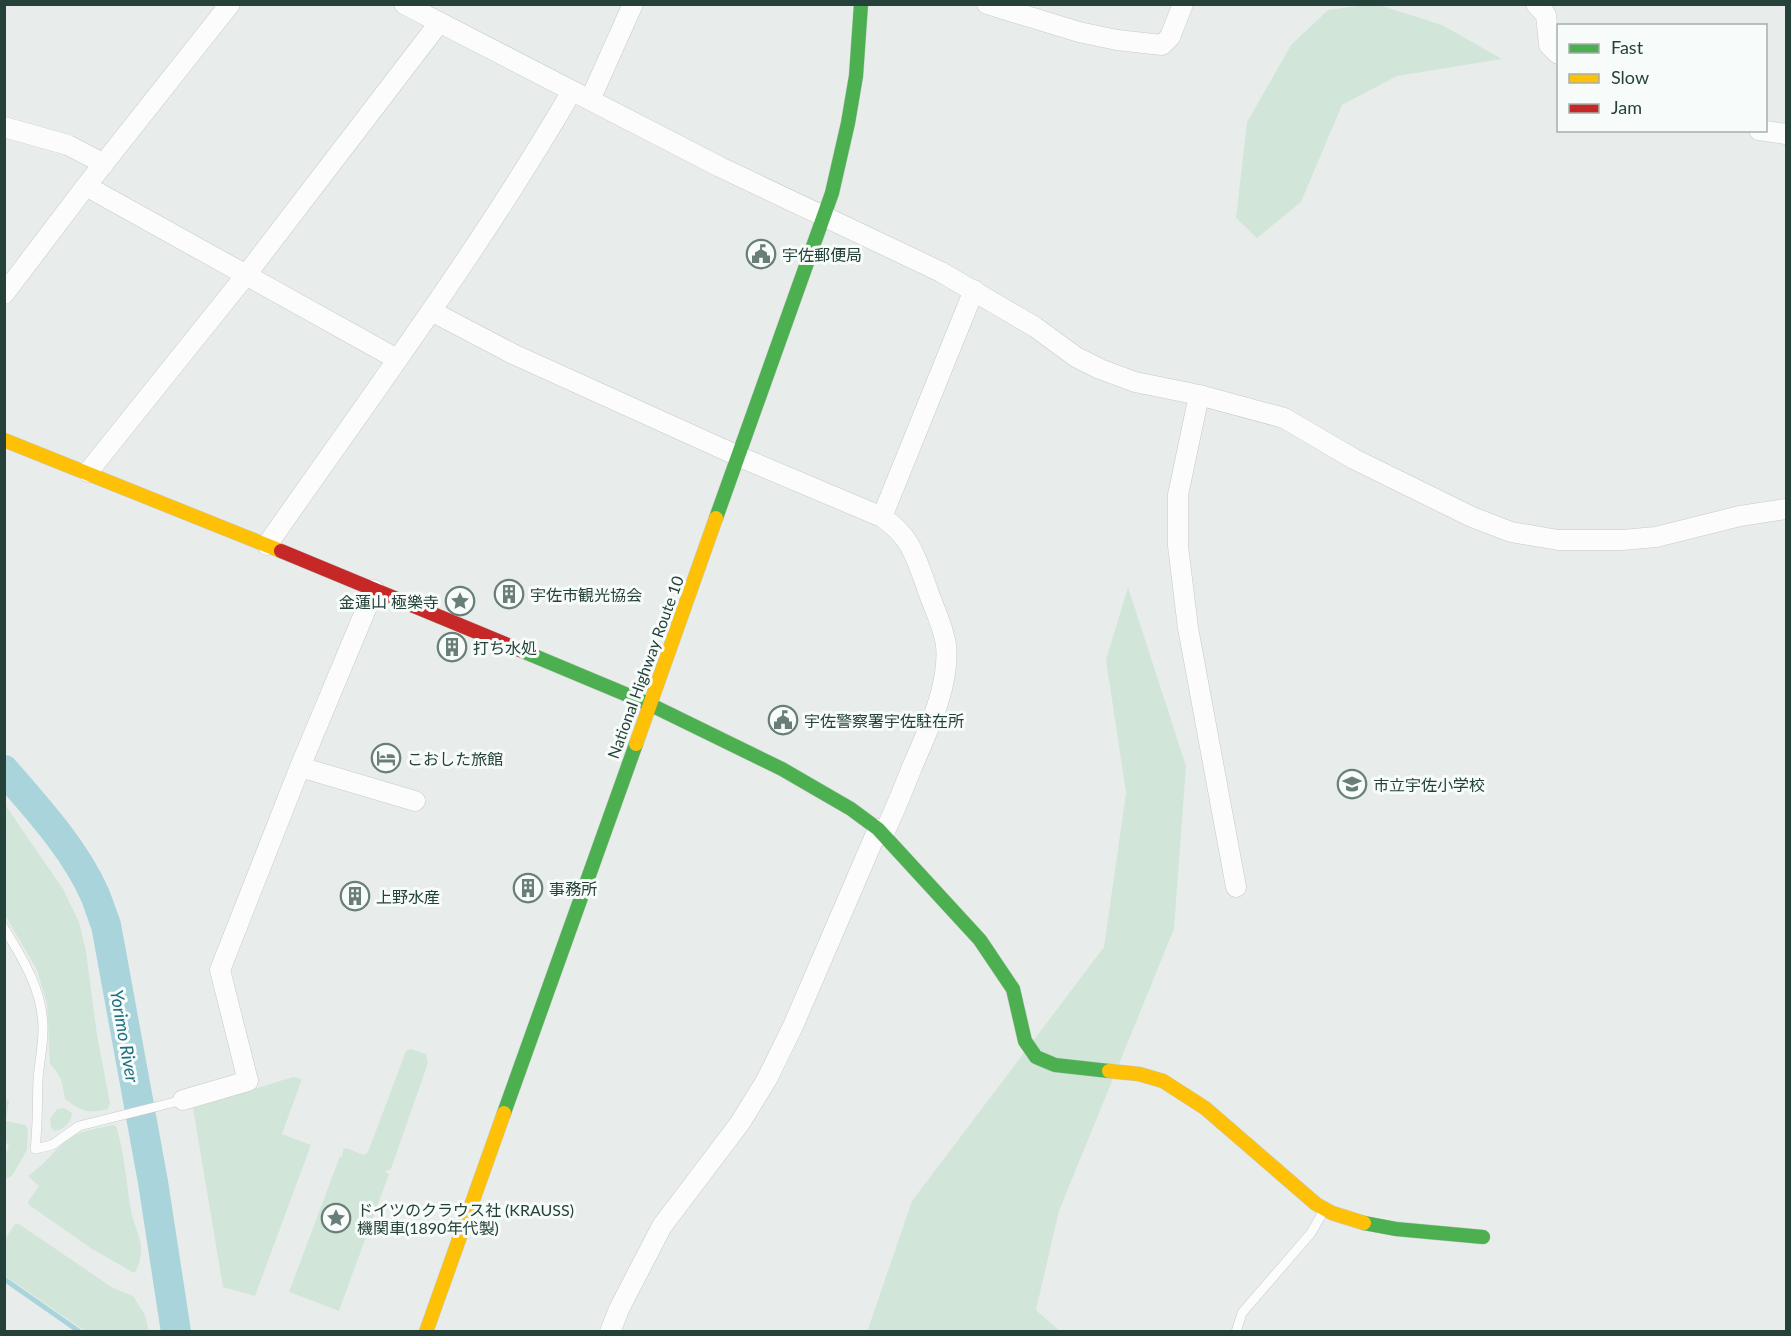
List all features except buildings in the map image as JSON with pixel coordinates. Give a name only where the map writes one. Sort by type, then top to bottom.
[{"type":"main road","name":"National Highway Route 10","points":[[426,1332],[832,193],[852,101],[859,51],[861,4]]},
{"type":"main road","points":[[4,440],[267,545],[649,704],[782,769],[851,809],[880,832],[980,940],[1010,982],[1017,999],[1025,1041],[1036,1057],[1055,1065],[1139,1074],[1170,1085],[1205,1108],[1324,1210],[1336,1216],[1369,1224],[1483,1237]]},
{"type":"street","points":[[4,294],[230,4]]},
{"type":"street","points":[[404,4],[720,167],[890,246],[974,290],[1035,327],[1076,357],[1100,369],[1135,382],[1198,394],[1284,418],[1354,459],[1472,517],[1511,532],[1534,538],[1622,540],[1656,537],[1740,516],[1786,509]]},
{"type":"street","points":[[590,100],[633,4]]},
{"type":"street","points":[[987,4],[1079,32],[1117,40],[1162,45],[1170,37],[1183,4]]},
{"type":"street","points":[[1536,4],[1546,15],[1549,45],[1557,53]]},
{"type":"street","points":[[88,472],[246,275],[439,23]]},
{"type":"street","points":[[267,545],[514,188],[572,91]]},
{"type":"street","points":[[4,127],[68,145],[104,164]]},
{"type":"street","points":[[1767,131],[1786,134]]},
{"type":"street","points":[[86,186],[397,359]]},
{"type":"street","points":[[882,517],[974,290]]},
{"type":"street","points":[[431,311],[513,354],[738,456],[882,517],[902,533],[915,554],[942,626],[946,646],[945,670],[934,714],[793,1026],[767,1079],[740,1123],[662,1226],[619,1309],[610,1332]]},
{"type":"street","points":[[1198,394],[1178,495],[1178,546],[1188,628],[1236,888]]},
{"type":"street","points":[[180,1101],[248,1081],[220,970],[300,766],[374,590]]},
{"type":"street","points":[[300,766],[416,801]]},
{"type":"lane","points":[[4,928],[29,969],[38,997],[43,1027],[35,1149],[52,1145],[79,1126],[180,1101]]},
{"type":"lane","points":[[1236,1332],[1242,1313],[1311,1233],[1324,1210]]},
{"type":"green space","points":[[1372,4],[1442,25],[1502,59],[1397,76],[1342,105],[1301,202],[1257,238],[1236,218],[1247,122],[1291,45],[1328,10]]},
{"type":"green space","points":[[1128,587],[1186,766],[1174,929],[1059,1211],[1036,1310],[1060,1331],[867,1332],[912,1201],[1104,947],[1126,793],[1106,660]]},
{"type":"green space","points":[[4,803],[63,889],[79,922],[86,951],[97,1035],[110,1103],[108,1109],[85,1111],[65,1099],[59,1076],[50,1064],[47,1003],[37,970],[5,915]]},
{"type":"green space","points":[[411,1049],[426,1054],[428,1063],[391,1169],[385,1172],[389,1174],[339,1311],[289,1292],[340,1156],[342,1157],[343,1149],[364,1155],[368,1152],[406,1051]]},
{"type":"green space","points":[[293,1077],[302,1079],[282,1134],[311,1145],[255,1296],[223,1287],[193,1108]]},
{"type":"green space","points":[[5,1098],[9,1101],[6,1121],[25,1125],[28,1129],[27,1150],[12,1176],[7,1178],[5,1177],[5,1156],[9,1146],[5,1141]]},
{"type":"green space","points":[[64,1108],[72,1113],[69,1123],[55,1131],[51,1128],[50,1119],[57,1109]]},
{"type":"green space","points":[[116,1126],[119,1136],[132,1215],[140,1242],[140,1261],[134,1273],[92,1249],[29,1205],[28,1202],[39,1186],[28,1176],[60,1146],[76,1135]]},
{"type":"green space","points":[[15,1224],[19,1224],[113,1288],[133,1296],[145,1315],[149,1331],[85,1331],[5,1276],[5,1239]]},
{"type":"waterway","name":"Yorimo River","points":[[4,770],[54,829],[77,861],[95,895],[106,925],[153,1182],[176,1332]]},
{"type":"waterway","points":[[4,1279],[80,1332]]},
{"type":"traffic: fast","points":[[716,518],[832,193],[856,76],[861,4]]},
{"type":"traffic: fast","points":[[520,650],[649,704],[782,769],[851,809],[878,829],[980,940],[1013,989],[1025,1041],[1036,1057],[1055,1065],[1109,1071]]},
{"type":"traffic: fast","points":[[504,1113],[636,744]]},
{"type":"traffic: fast","points":[[1364,1223],[1396,1229],[1483,1237]]},
{"type":"traffic: slow","points":[[4,440],[281,551]]},
{"type":"traffic: slow","points":[[636,744],[716,518]]},
{"type":"traffic: slow","points":[[1109,1071],[1139,1074],[1163,1081],[1205,1108],[1316,1204],[1332,1213],[1364,1223]]},
{"type":"traffic: slow","points":[[426,1332],[504,1113]]},
{"type":"traffic: jam","points":[[281,551],[520,650]]},
{"type":"place","name":"宇佐郵便局","points":[[761,254]]},
{"type":"place","name":"宇佐市観光協会","points":[[509,594]]},
{"type":"place","name":"金蓮山 極樂寺","points":[[460,601]]},
{"type":"place","name":"打ち水処","points":[[452,647]]},
{"type":"place","name":"宇佐警察署宇佐駐在所","points":[[783,720]]},
{"type":"place","name":"こおした旅館","points":[[386,758]]},
{"type":"place","name":"市立宇佐小学校","points":[[1352,784]]},
{"type":"place","name":"事務所","points":[[528,888]]},
{"type":"place","name":"上野水産","points":[[355,896]]},
{"type":"place","name":"ドイツのクラウス社 (KRAUSS) 機関車(1890年代製)","points":[[336,1218]]}]
